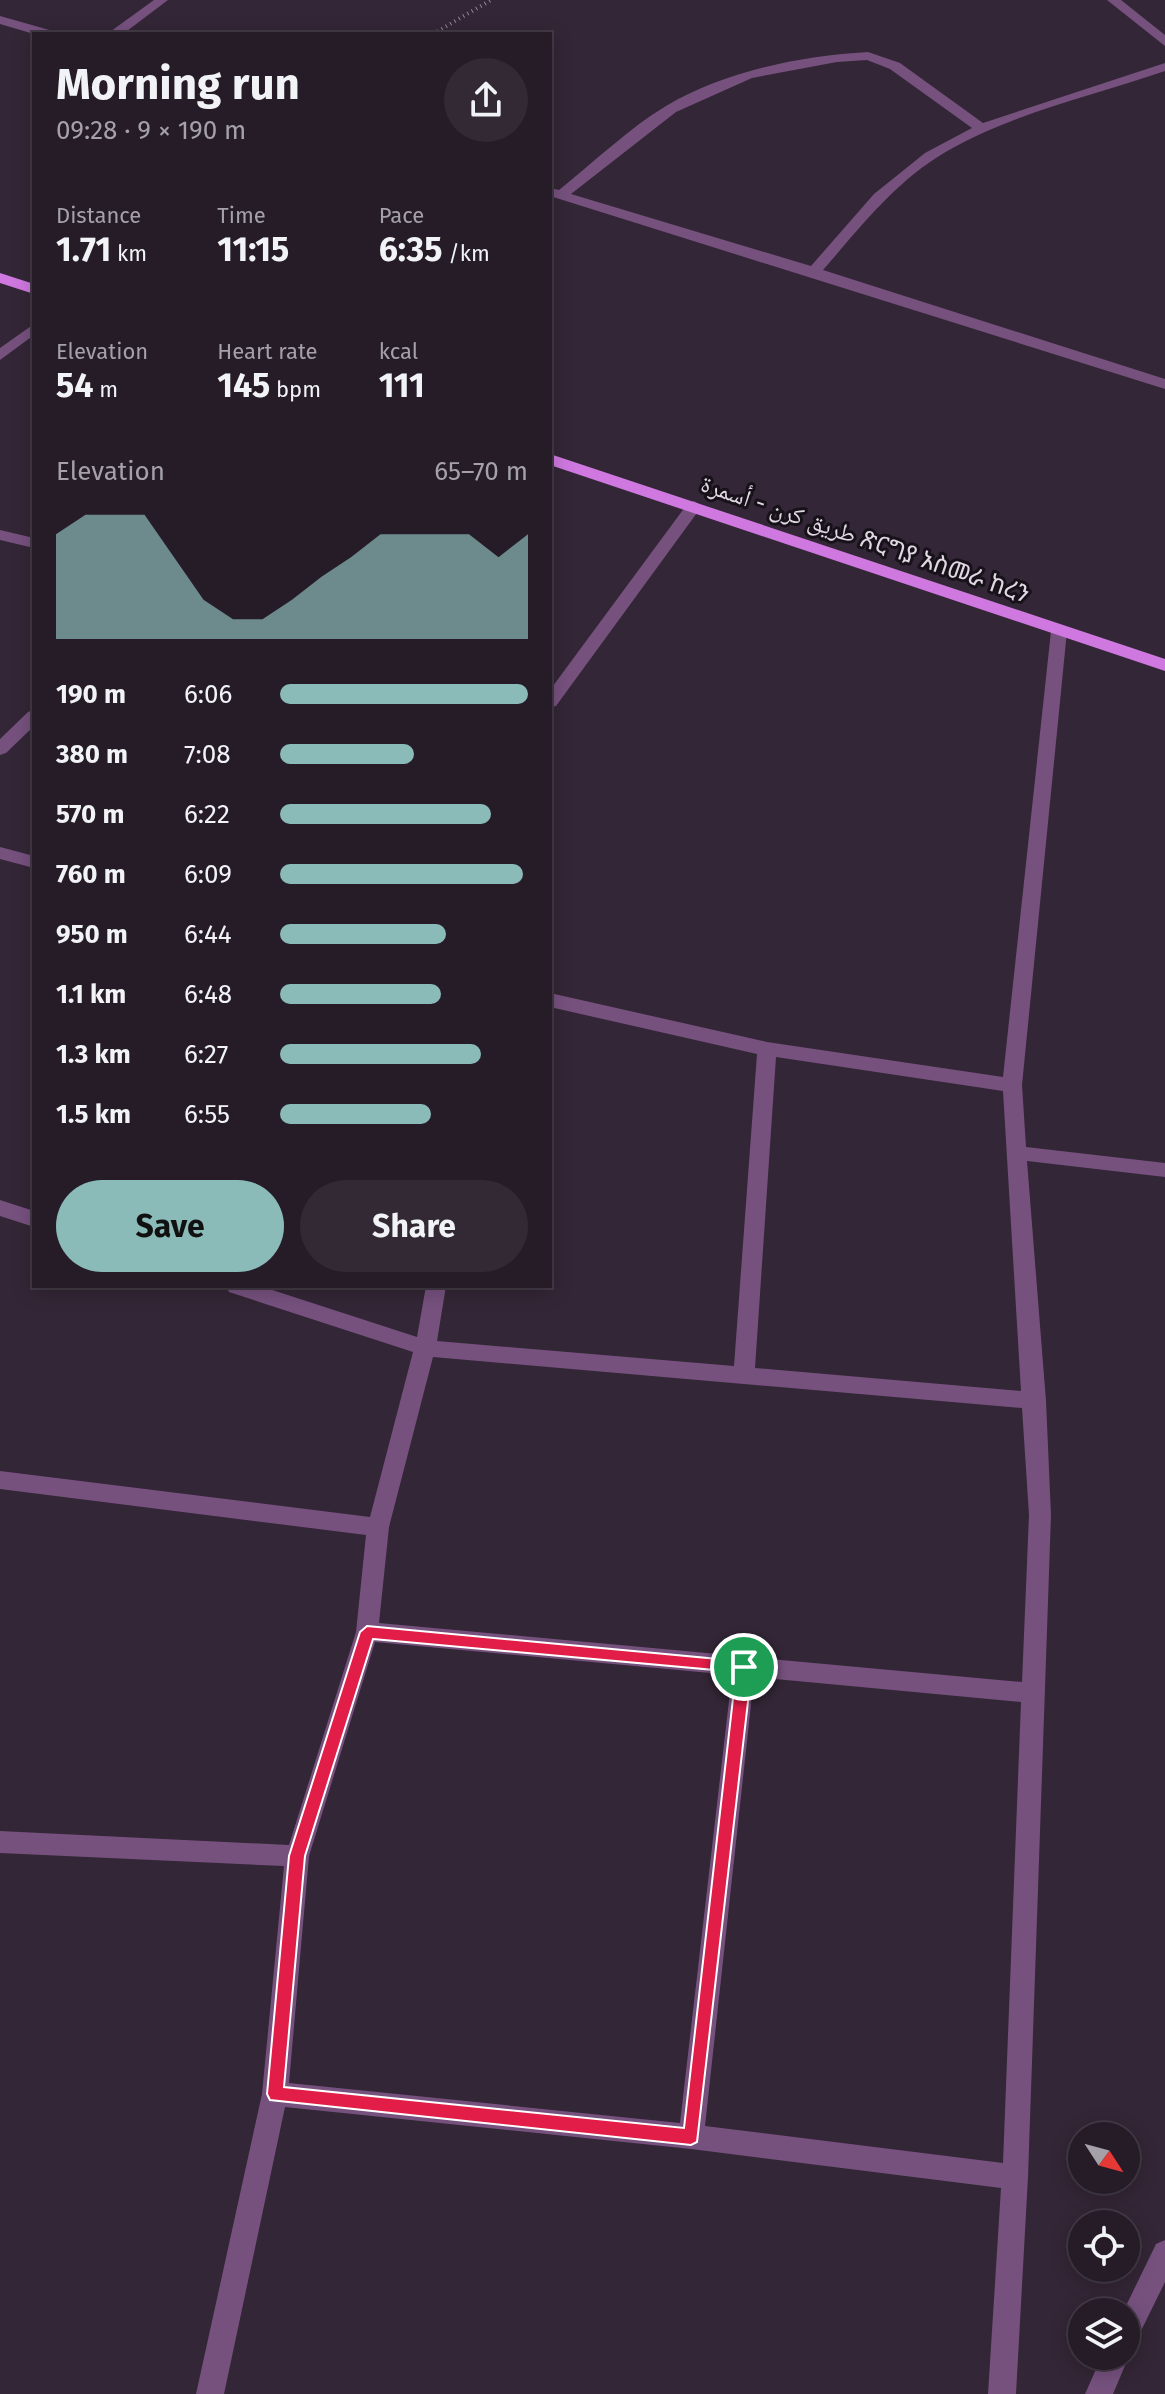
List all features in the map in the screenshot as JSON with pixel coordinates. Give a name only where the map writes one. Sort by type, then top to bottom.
[{"type":"highway","points":[[0,278],[32,288]]},
{"type":"highway","name":"طريق كرن - أسمرة ጽርግያ አስመራ ከረን","points":[[552,460],[1165,665]]},
{"type":"street","points":[[117,32],[162,0]]},
{"type":"street","points":[[1113,0],[1165,42]]},
{"type":"street","points":[[0,20],[41,32]]},
{"type":"street","points":[[555,194],[671,109],[748,75],[792,65],[868,56],[895,66],[981,128]]},
{"type":"street","points":[[814,272],[879,197],[930,156],[981,128],[1165,67]]},
{"type":"street","points":[[555,194],[814,272],[1165,384]]},
{"type":"street","points":[[0,356],[32,330]]},
{"type":"street","points":[[552,699],[694,506]]},
{"type":"street","points":[[0,535],[32,543]]},
{"type":"street","points":[[1002,2394],[1015,2177],[1040,1515],[1035,1401],[1012,1085],[1059,631]]},
{"type":"street","points":[[0,749],[32,718]]},
{"type":"street","points":[[0,853],[32,861]]},
{"type":"street","points":[[552,1000],[767,1049],[1012,1085]]},
{"type":"street","points":[[744,1376],[767,1049]]},
{"type":"street","points":[[1017,1153],[1165,1170]]},
{"type":"street","points":[[0,1208],[32,1218]]},
{"type":"street","points":[[242,1288],[425,1348],[1035,1401]]},
{"type":"street","points":[[210,2394],[275,2094],[297,1856],[367,1632],[378,1527],[425,1348],[436,1288]]},
{"type":"street","points":[[0,1480],[378,1527]]},
{"type":"street","points":[[367,1632],[1034,1693]]},
{"type":"street","points":[[691,2137],[744,1667]]},
{"type":"street","points":[[0,1842],[297,1856]]},
{"type":"street","points":[[275,2094],[691,2137],[1015,2177]]},
{"type":"street","points":[[1140,2305],[1165,2253]]},
{"type":"street","points":[[1099,2394],[1110,2370]]},
{"type":"path","points":[[436,32],[491,0]]},
{"type":"route","points":[[367,1632],[744,1667],[691,2137],[275,2094],[297,1856],[367,1632]]}]
